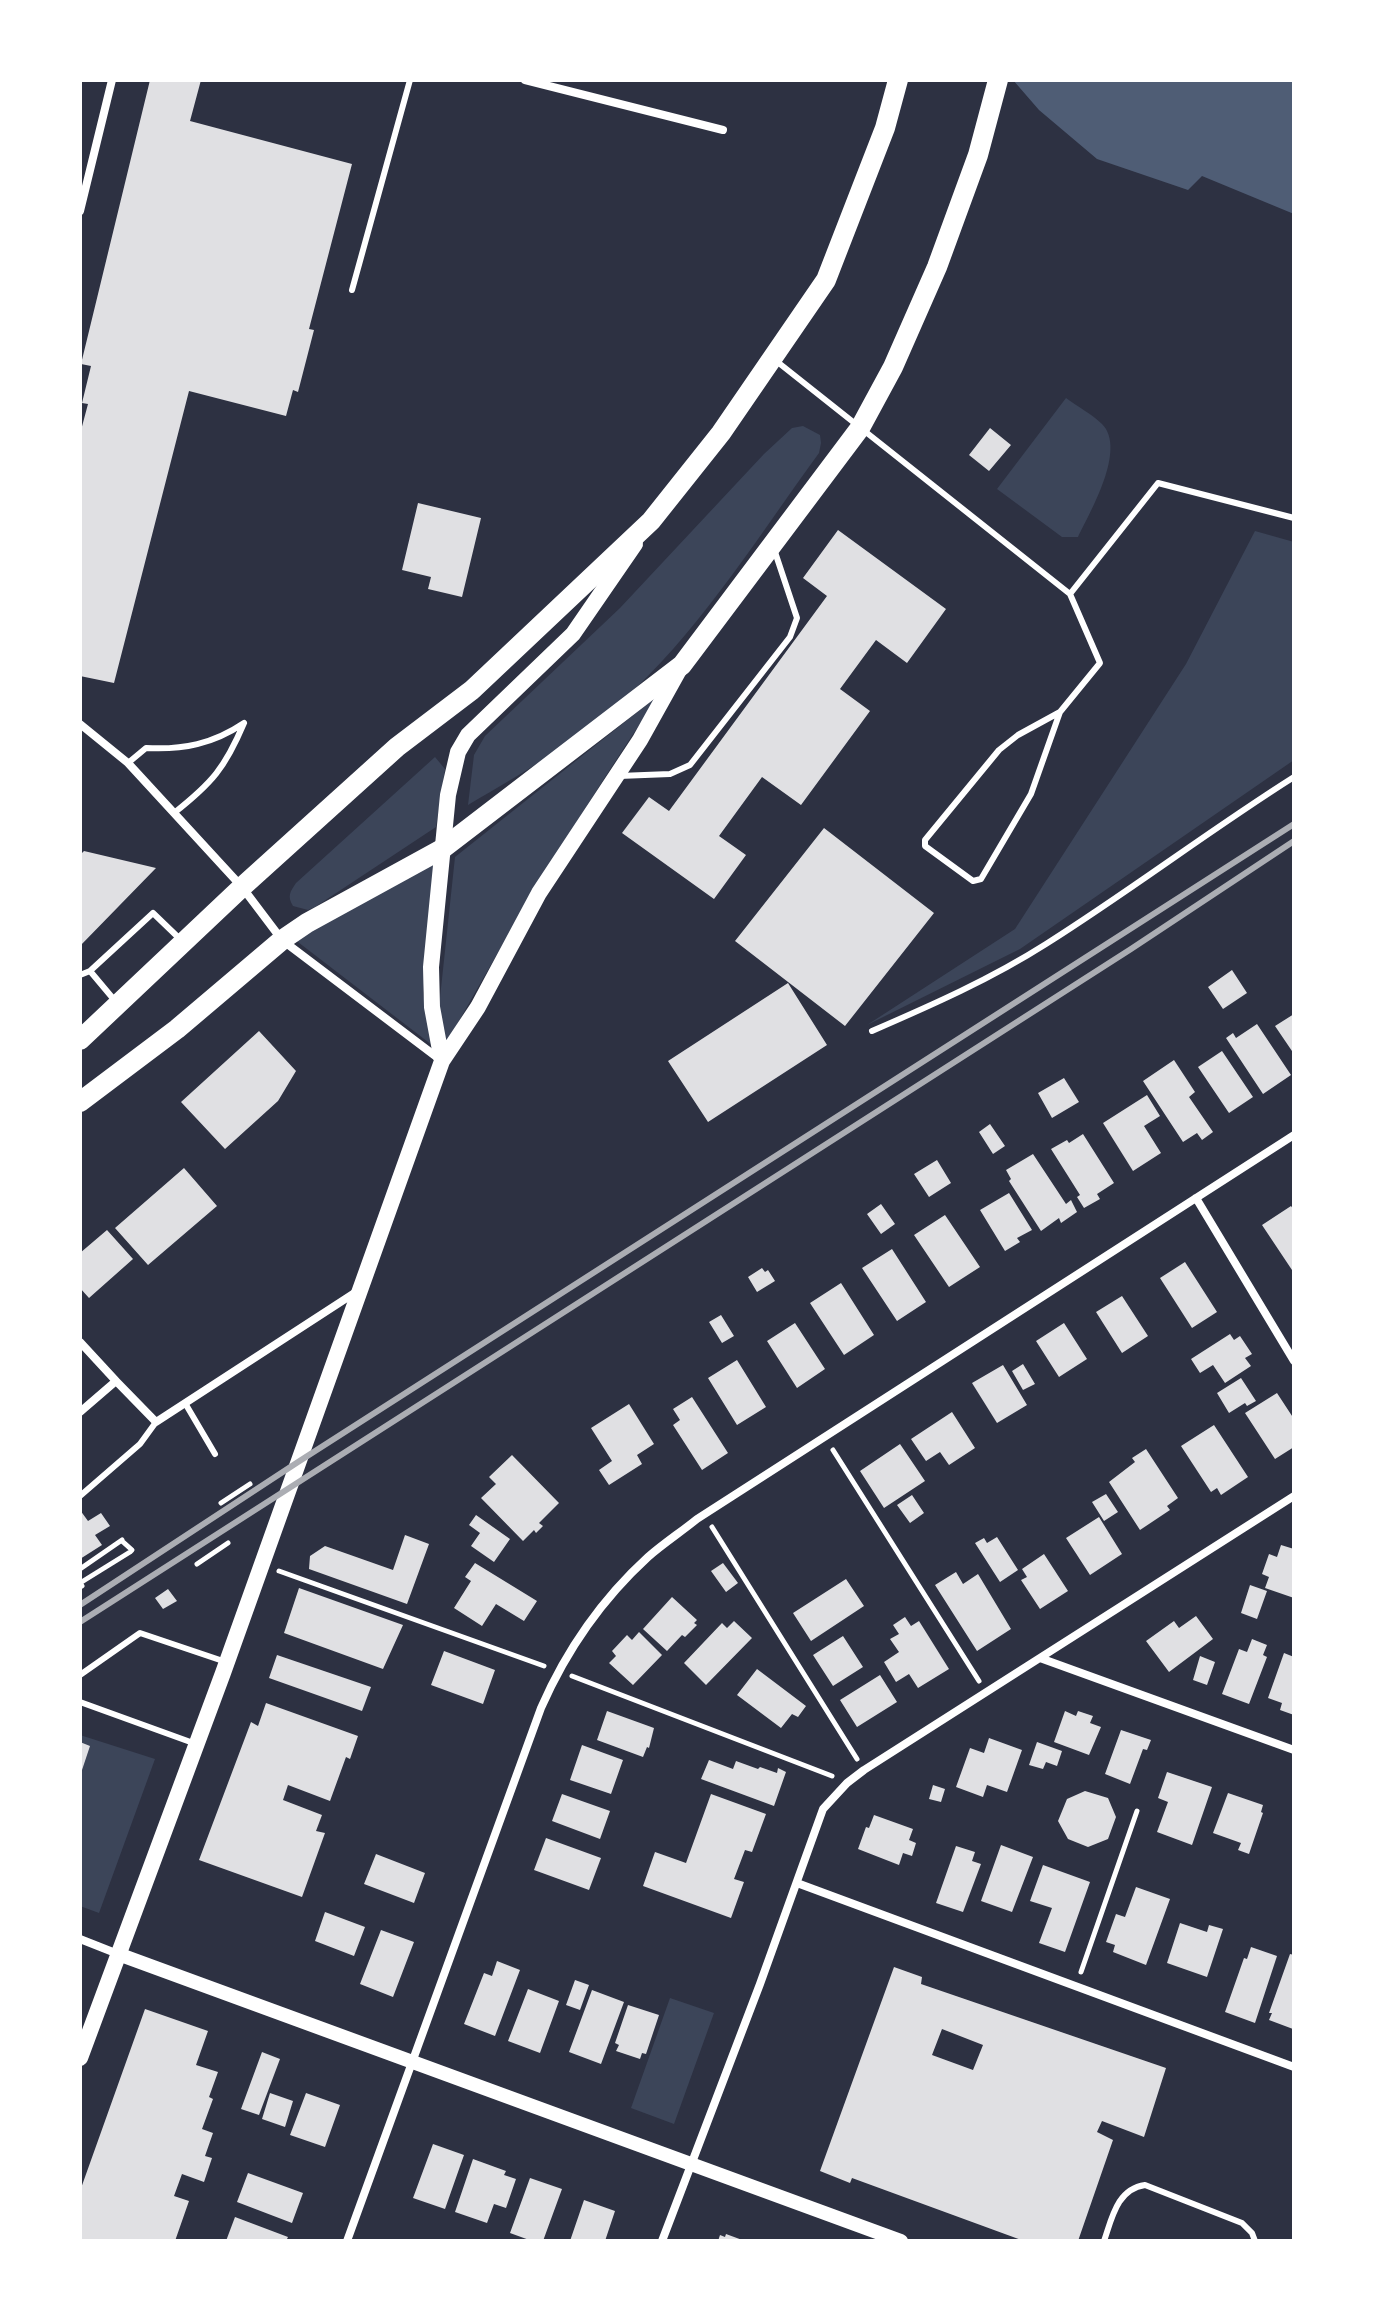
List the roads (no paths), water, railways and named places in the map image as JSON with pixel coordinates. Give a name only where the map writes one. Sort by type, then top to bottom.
[{"type":"main road","points":[[80,1039],[397,747],[472,690],[651,521],[687,480],[826,280],[885,128],[898,80]]},
{"type":"main road","points":[[80,2058],[227,1662],[442,1061],[478,1007],[539,893],[640,740],[682,665],[860,428],[893,367],[937,267],[978,155],[998,80]]},
{"type":"main road","points":[[442,1061],[431,992],[442,849],[458,752],[468,735],[573,634],[651,521]]},
{"type":"main road","points":[[80,1102],[177,1029],[282,940],[307,923],[442,849],[682,665]]},
{"type":"street","points":[[80,211],[112,80]]},
{"type":"street","points":[[525,80],[564,84],[723,130]]},
{"type":"street","points":[[80,724],[128,763],[242,887],[282,940],[442,1061]]},
{"type":"street","points":[[347,2241],[541,1708],[558,1670],[612,1596],[648,1557],[705,1514],[1294,1135]]},
{"type":"street","points":[[1196,1198],[1294,1361]]},
{"type":"street","points":[[80,1342],[156,1422],[360,1290]]},
{"type":"street","points":[[80,1412],[116,1381]]},
{"type":"street","points":[[662,2241],[823,1809],[864,1770],[1294,1496]]},
{"type":"street","points":[[1040,1658],[1294,1750]]},
{"type":"street","points":[[797,1883],[1294,2067]]},
{"type":"street","points":[[80,1939],[901,2241]]},
{"type":"lane","points":[[352,290],[410,80]]},
{"type":"lane","points":[[772,358],[1070,594],[1100,663],[1060,712],[1031,794],[981,879],[973,881],[964,877],[925,846],[925,840],[999,750],[1018,735],[1060,712]]},
{"type":"lane","points":[[1070,594],[1158,483],[1294,518]]},
{"type":"lane","points":[[615,776],[670,774],[690,765],[790,637],[797,618],[793,598],[773,546]]},
{"type":"lane","points":[[128,763],[146,748],[172,749],[198,745],[229,733],[244,723],[214,779],[174,813]]},
{"type":"lane","points":[[872,1031],[955,995],[1046,944],[1222,822],[1294,777]]},
{"type":"lane","points":[[80,975],[90,971],[153,913],[183,942]]},
{"type":"lane","points":[[90,971],[118,1005]]},
{"type":"lane","points":[[185,1403],[215,1454]]},
{"type":"lane","points":[[80,1496],[140,1444],[156,1422]]},
{"type":"lane","points":[[80,1675],[140,1633],[227,1662]]},
{"type":"lane","points":[[80,1702],[196,1744]]},
{"type":"lane","points":[[1104,2241],[1116,2206],[1124,2195],[1135,2187],[1145,2185],[1242,2223],[1255,2241]]},
{"type":"railway","points":[[80,1605],[1294,824]]},
{"type":"railway","points":[[80,1622],[1131,949],[1294,841]]}]
